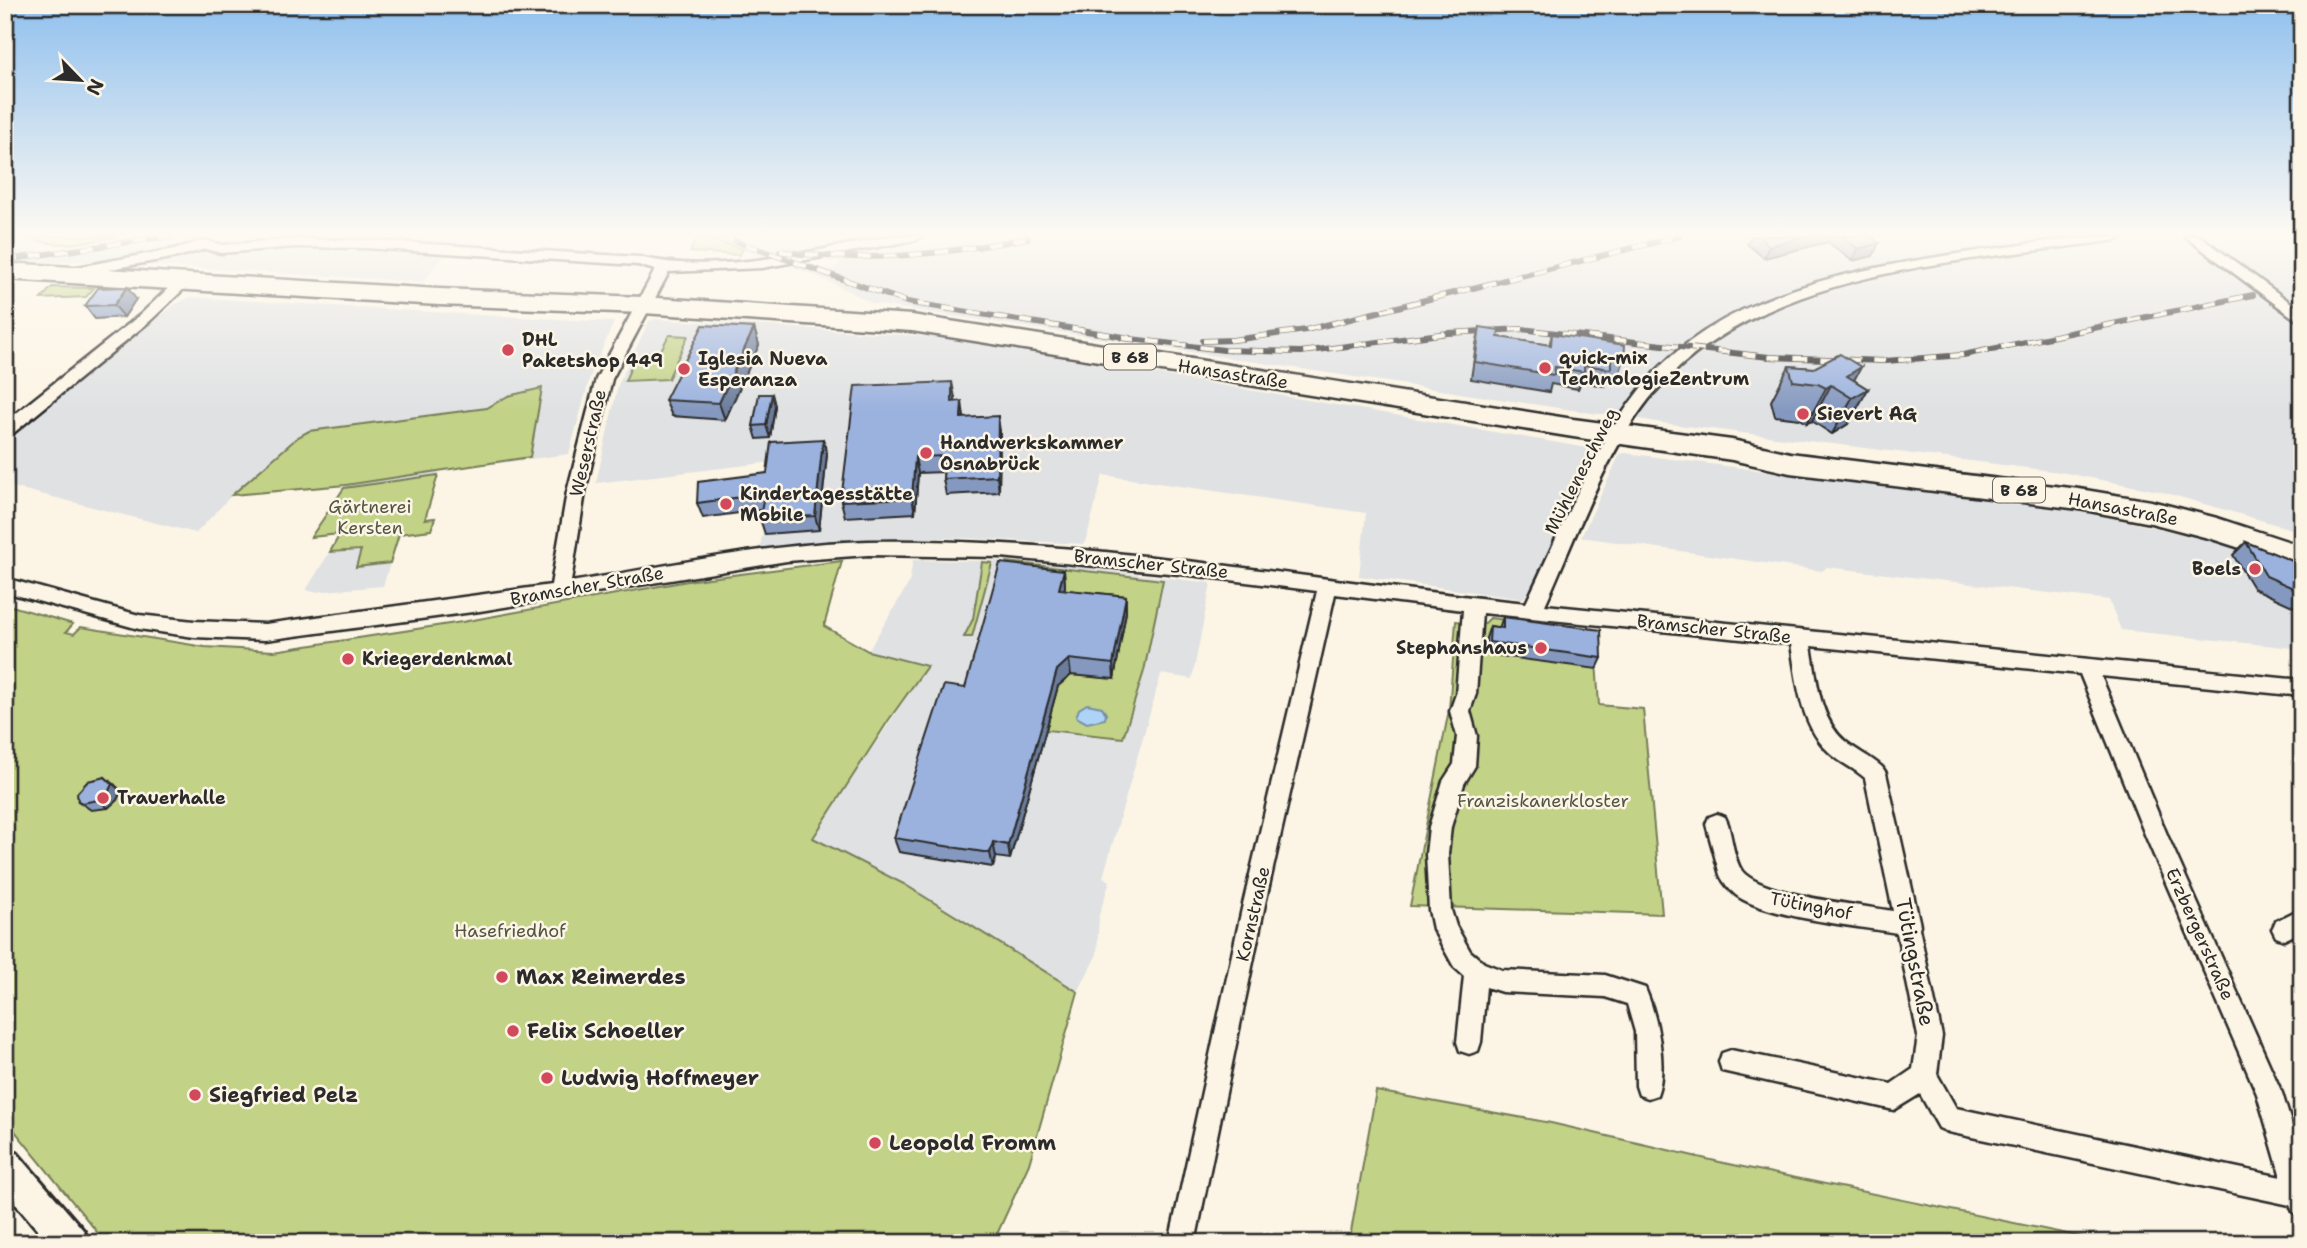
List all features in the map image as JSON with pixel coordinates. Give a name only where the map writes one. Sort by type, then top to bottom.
[{"type":"main road","name":"Hansastraße","points":[[395,294],[643,305],[876,320],[960,330],[1619,435],[1731,450],[1790,463],[2102,503],[2217,529],[2302,556]]},
{"type":"main road","name":"Hansastraße","points":[[1731,450],[1787,449],[2032,478],[2142,498],[2219,516],[2302,542]]},
{"type":"street","points":[[5,431],[145,318],[170,294]]},
{"type":"street","name":"Weserstraße","points":[[560,590],[576,492],[604,379],[649,294]]},
{"type":"street","name":"Mühleneschweg","points":[[1532,611],[1619,435],[1650,388],[1673,363],[1705,339],[1751,312],[1798,294]]},
{"type":"street","points":[[2269,294],[2302,319]]},
{"type":"street","name":"Bramscher Straße","points":[[5,585],[139,622],[253,632],[331,625],[787,554],[828,550],[932,548],[1080,556],[1532,611],[2088,669],[2302,688]]},
{"type":"street","name":"Kornstraße","points":[[1182,1243],[1254,904],[1328,586]]},
{"type":"street","points":[[1473,604],[1466,694],[1460,711],[1467,736],[1464,765],[1454,781],[1440,827],[1437,854],[1440,910],[1445,929],[1462,958],[1476,972],[1502,981],[1605,986],[1637,996],[1647,1032],[1648,1086]]},
{"type":"street","name":"Tütingstraße","points":[[1800,638],[1820,729],[1837,747],[1862,760],[1875,773],[1909,925],[1930,1036],[1924,1076]]},
{"type":"street","name":"Erzbergerstraße","points":[[2088,669],[2157,837],[2254,1055],[2269,1093],[2300,1199]]},
{"type":"street","name":"Tütinghof","points":[[1717,824],[1731,875],[1748,891],[1775,900],[1909,925]]},
{"type":"street","points":[[1469,1042],[1476,972]]},
{"type":"street","points":[[1731,1062],[1894,1097],[1924,1076],[1948,1119],[2300,1199]]},
{"type":"street","points":[[6,1168],[72,1243]]},
{"type":"shaded area","points":[[854,294],[2302,294],[2302,532],[2159,491],[2060,472],[1598,414],[874,304]]},
{"type":"shaded area","points":[[190,297],[614,322],[590,377],[569,454],[439,471],[425,519],[435,518],[431,530],[399,534],[383,586],[314,592],[306,590],[341,534],[311,537],[346,485],[232,495],[196,533],[5,485],[5,442],[174,305]]},
{"type":"shaded area","points":[[655,319],[939,337],[1594,449],[1595,452],[1531,588],[1523,599],[1359,576],[1366,513],[1103,475],[1085,544],[962,538],[877,538],[760,549],[773,462],[596,483],[618,385],[649,321]]},
{"type":"shaded area","points":[[1620,454],[2083,512],[2220,542],[2302,568],[2302,649],[2121,630],[2109,600],[1827,567],[1822,571],[1581,537]]},
{"type":"shaded area","points":[[913,560],[998,561],[1077,567],[1211,583],[1192,679],[1161,674],[1103,877],[1110,881],[1099,915],[1097,954],[1078,992],[904,884],[813,837],[927,666],[868,651],[909,583]]},
{"type":"green space","points":[[45,294],[88,294],[86,297],[41,299]]},
{"type":"green space","points":[[669,335],[688,336],[668,379],[625,381],[635,357],[646,357],[649,352],[660,352]]},
{"type":"green space","points":[[542,388],[530,457],[346,485],[232,495],[298,437],[309,431],[487,408],[508,396]]},
{"type":"green space","name":"Gärtnerei Kersten","points":[[438,475],[425,519],[435,518],[431,530],[399,534],[390,563],[356,567],[361,550],[330,552],[340,534],[311,537],[344,488]]},
{"type":"green space","name":"Hasefriedhof","points":[[842,561],[824,626],[868,651],[927,666],[888,721],[813,838],[904,884],[1078,992],[1029,1164],[993,1243],[106,1243],[5,1119],[5,604],[73,624],[66,632],[74,634],[81,627],[205,647],[274,651],[462,622],[693,580]]},
{"type":"green space","points":[[982,562],[992,563],[972,637],[964,637],[973,619]]},
{"type":"green space","points":[[1007,562],[1163,580],[1144,671],[1123,738],[1046,730],[1058,686],[1071,675],[1114,679],[1002,579]]},
{"type":"green space","name":"Franziskanerkloster","points":[[1490,618],[1594,631],[1599,705],[1643,709],[1662,914],[1410,906],[1449,710],[1456,621],[1484,624]]},
{"type":"green space","points":[[1376,1091],[1551,1123],[1724,1163],[2111,1243],[1349,1243]]},
{"type":"water","points":[[1087,704],[1102,707],[1106,714],[1105,719],[1087,723],[1076,717],[1079,709]]},
{"type":"building","points":[[93,294],[122,294],[114,305],[85,306]]},
{"type":"building","points":[[703,325],[754,328],[719,403],[665,400]]},
{"type":"building","points":[[1480,327],[1499,330],[1498,337],[1551,345],[1552,334],[1625,345],[1624,360],[1611,358],[1611,369],[1584,365],[1584,372],[1555,367],[1554,375],[1475,362]]},
{"type":"building","points":[[1840,354],[1861,367],[1847,376],[1868,389],[1852,398],[1831,385],[1826,388],[1818,384],[1793,381],[1789,366],[1814,368]]},
{"type":"building","name":"Handwerkskammer Osnabrück","points":[[952,382],[952,402],[962,401],[961,418],[998,416],[997,476],[943,479],[945,456],[915,457],[912,498],[841,501],[855,386]]},
{"type":"building","points":[[759,394],[772,394],[766,425],[753,426]]},
{"type":"building","points":[[823,439],[815,516],[760,519],[764,494],[697,503],[698,482],[767,473],[771,442]]},
{"type":"building","points":[[2246,542],[2302,565],[2302,592],[2266,576]]},
{"type":"building","points":[[1000,563],[1064,570],[1059,589],[1126,596],[1113,664],[1069,659],[1057,670],[1008,845],[993,842],[990,853],[894,838],[944,685],[965,688]]},
{"type":"building","points":[[1503,617],[1601,630],[1602,658],[1489,642],[1490,626],[1503,628]]},
{"type":"building","points":[[105,777],[112,784],[108,793],[98,800],[82,803],[78,801],[77,793],[88,781]]},
{"type":"railway","points":[[885,294],[907,302],[1130,338]]},
{"type":"railway","points":[[1203,341],[1233,340],[1306,330],[1448,294]]},
{"type":"railway","points":[[1122,338],[1224,350],[1301,352],[1448,333],[1521,329],[1769,357],[1885,361],[1963,355],[2253,295]]},
{"type":"place","name":"DHL Paketshop 449","points":[[508,350]]},
{"type":"place","name":"quick-mix TechnologieZentrum","points":[[1545,368]]},
{"type":"place","name":"Iglesia Nueva Esperanza","points":[[684,369]]},
{"type":"place","name":"Sievert AG","points":[[1803,414]]},
{"type":"place","name":"Handwerkskammer Osnabrück","points":[[926,453]]},
{"type":"place","name":"Kindertagesstätte Mobile","points":[[726,504]]},
{"type":"place","name":"Boels","points":[[2255,569]]},
{"type":"place","name":"Stephanshaus","points":[[1541,648]]},
{"type":"place","name":"Kriegerdenkmal","points":[[348,659]]},
{"type":"place","name":"Trauerhalle","points":[[103,798]]},
{"type":"place","name":"Max Reimerdes","points":[[502,977]]},
{"type":"place","name":"Felix Schoeller","points":[[513,1031]]},
{"type":"place","name":"Ludwig Hoffmeyer","points":[[547,1078]]},
{"type":"place","name":"Siegfried Pelz","points":[[195,1095]]},
{"type":"place","name":"Leopold Fromm","points":[[875,1143]]}]
